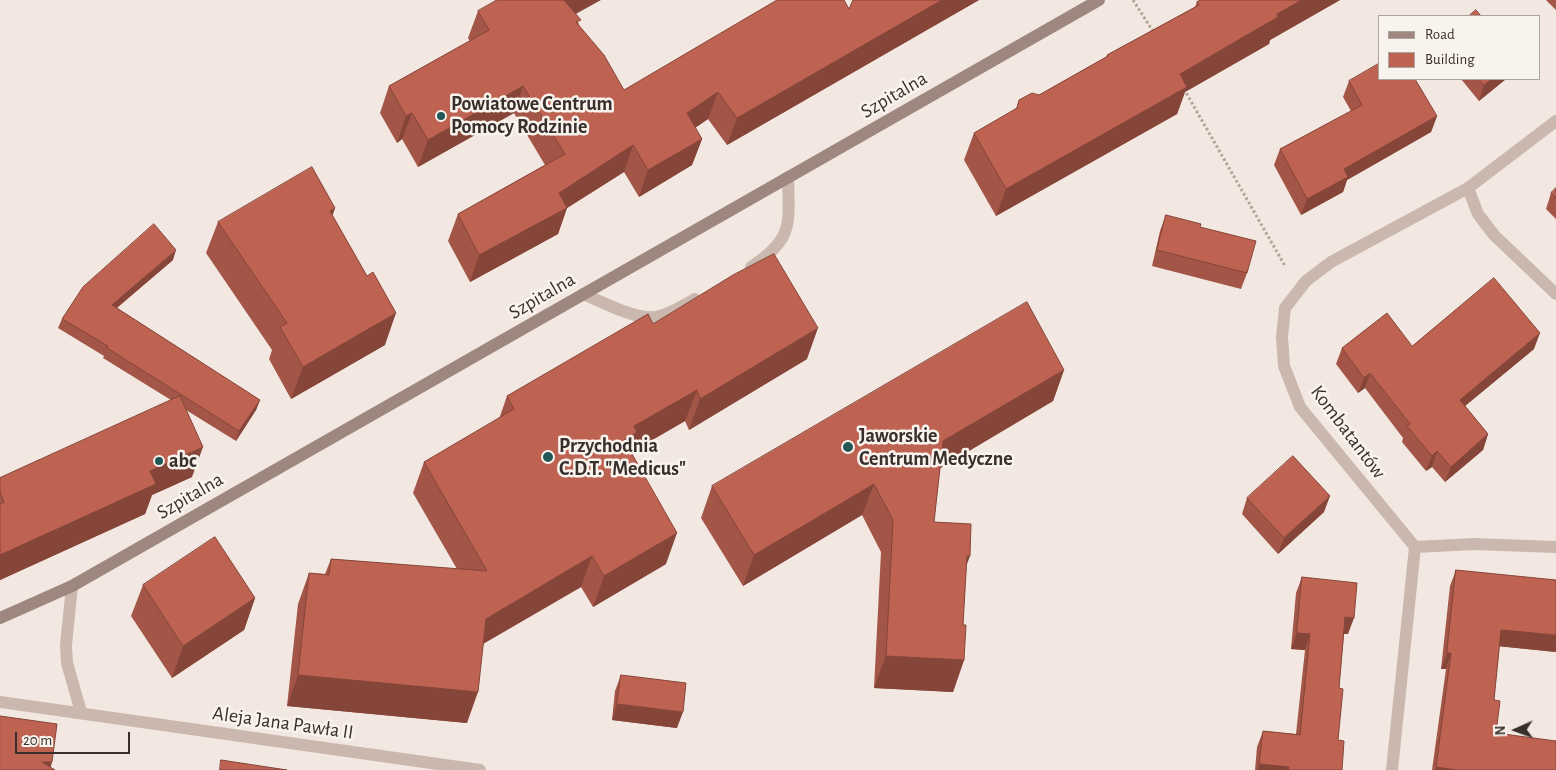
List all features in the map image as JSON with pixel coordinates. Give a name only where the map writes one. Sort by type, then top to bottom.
[{"type":"street","name":"Szpitalna","points":[[0,618],[72,586],[1099,0]]},
{"type":"street","name":"Kombatantów","points":[[1415,547],[1300,407],[1284,366],[1282,337],[1285,308],[1306,281],[1331,262],[1468,188],[1556,121]]},
{"type":"street","points":[[750,267],[767,257],[778,245],[787,229],[789,213],[788,177]]},
{"type":"street","points":[[1468,188],[1478,214],[1494,235],[1556,294]]},
{"type":"street","points":[[583,294],[640,316],[656,317],[674,311],[707,292]]},
{"type":"street","points":[[1392,770],[1415,547],[1474,544],[1556,547]]},
{"type":"street","points":[[72,586],[66,645],[67,663],[81,712]]},
{"type":"street","name":"Aleja Jana Pawła II","points":[[0,702],[480,770]]},
{"type":"path","points":[[1133,0],[1157,38]]},
{"type":"path","points":[[1183,86],[1299,290]]},
{"type":"building","points":[[497,0],[564,0],[581,20],[576,22],[604,55],[624,90],[777,0],[844,0],[849,9],[853,0],[942,0],[737,118],[718,92],[687,113],[702,139],[648,170],[633,145],[559,193],[567,208],[479,255],[458,214],[565,154],[523,86],[428,140],[412,113],[406,116],[389,86],[489,30],[478,11]]},
{"type":"building","points":[[1201,0],[1302,0],[1277,14],[1278,17],[1180,74],[1187,87],[1006,189],[974,133],[1017,108],[1019,100],[1032,93],[1039,95],[1107,55],[1199,5],[1197,2]]},
{"type":"building","points":[[1476,10],[1480,15],[1470,15]]},
{"type":"building","points":[[1378,64],[1378,80],[1416,80],[1437,116],[1344,169],[1348,177],[1307,199],[1280,149],[1362,105],[1349,81]]},
{"type":"building","points":[[1480,80],[1491,80],[1484,85]]},
{"type":"building","points":[[312,167],[335,208],[330,211],[367,276],[373,272],[396,313],[303,367],[280,327],[287,323],[218,222]]},
{"type":"building","points":[[1556,188],[1556,198],[1551,193]]},
{"type":"building","points":[[1166,215],[1201,224],[1200,227],[1256,241],[1247,273],[1157,250]]},
{"type":"building","points":[[154,224],[176,250],[112,305],[260,400],[239,431],[107,348],[108,346],[62,319],[83,287]]},
{"type":"building","points":[[774,254],[818,328],[700,399],[697,390],[634,426],[637,432],[624,440],[677,533],[604,576],[592,556],[486,619],[478,692],[298,675],[309,573],[329,575],[331,559],[487,571],[424,462],[514,409],[507,396],[648,314],[653,324],[733,275]]},
{"type":"building","points":[[1494,278],[1540,333],[1460,400],[1488,434],[1451,467],[1437,451],[1432,456],[1407,426],[1410,424],[1370,373],[1364,378],[1342,348],[1387,313],[1412,346]]},
{"type":"building","points":[[1027,302],[1064,370],[943,441],[934,522],[971,524],[970,556],[967,556],[963,625],[966,625],[964,660],[886,656],[893,520],[874,484],[754,555],[712,486]]},
{"type":"building","points":[[180,396],[203,447],[150,471],[156,484],[0,555],[0,504],[4,502],[0,492],[0,478]]},
{"type":"building","points":[[1293,456],[1330,496],[1284,538],[1247,498]]},
{"type":"building","points":[[215,537],[255,598],[183,646],[143,585]]},
{"type":"building","points":[[1456,570],[1556,580],[1556,635],[1501,630],[1494,700],[1500,701],[1496,733],[1556,741],[1556,770],[1456,770],[1436,767],[1451,653],[1447,653]]},
{"type":"building","points":[[1302,577],[1357,583],[1354,618],[1345,617],[1339,688],[1343,689],[1338,740],[1344,741],[1342,770],[1288,770],[1289,767],[1259,764],[1263,731],[1300,735],[1310,634],[1297,633]]},
{"type":"building","points":[[621,675],[686,683],[683,712],[617,704]]},
{"type":"building","points":[[0,716],[57,724],[52,762],[42,762],[55,770],[0,770]]},
{"type":"building","points":[[221,760],[287,770],[220,770]]},
{"type":"place","name":"Powiatowe Centrum Pomocy Rodzinie","points":[[441,116]]},
{"type":"place","name":"Jaworskie Centrum Medyczne","points":[[848,447]]},
{"type":"place","name":"Przychodnia C.D.T. \"Medicus\"","points":[[548,457]]},
{"type":"place","name":"abc","points":[[159,461]]}]
